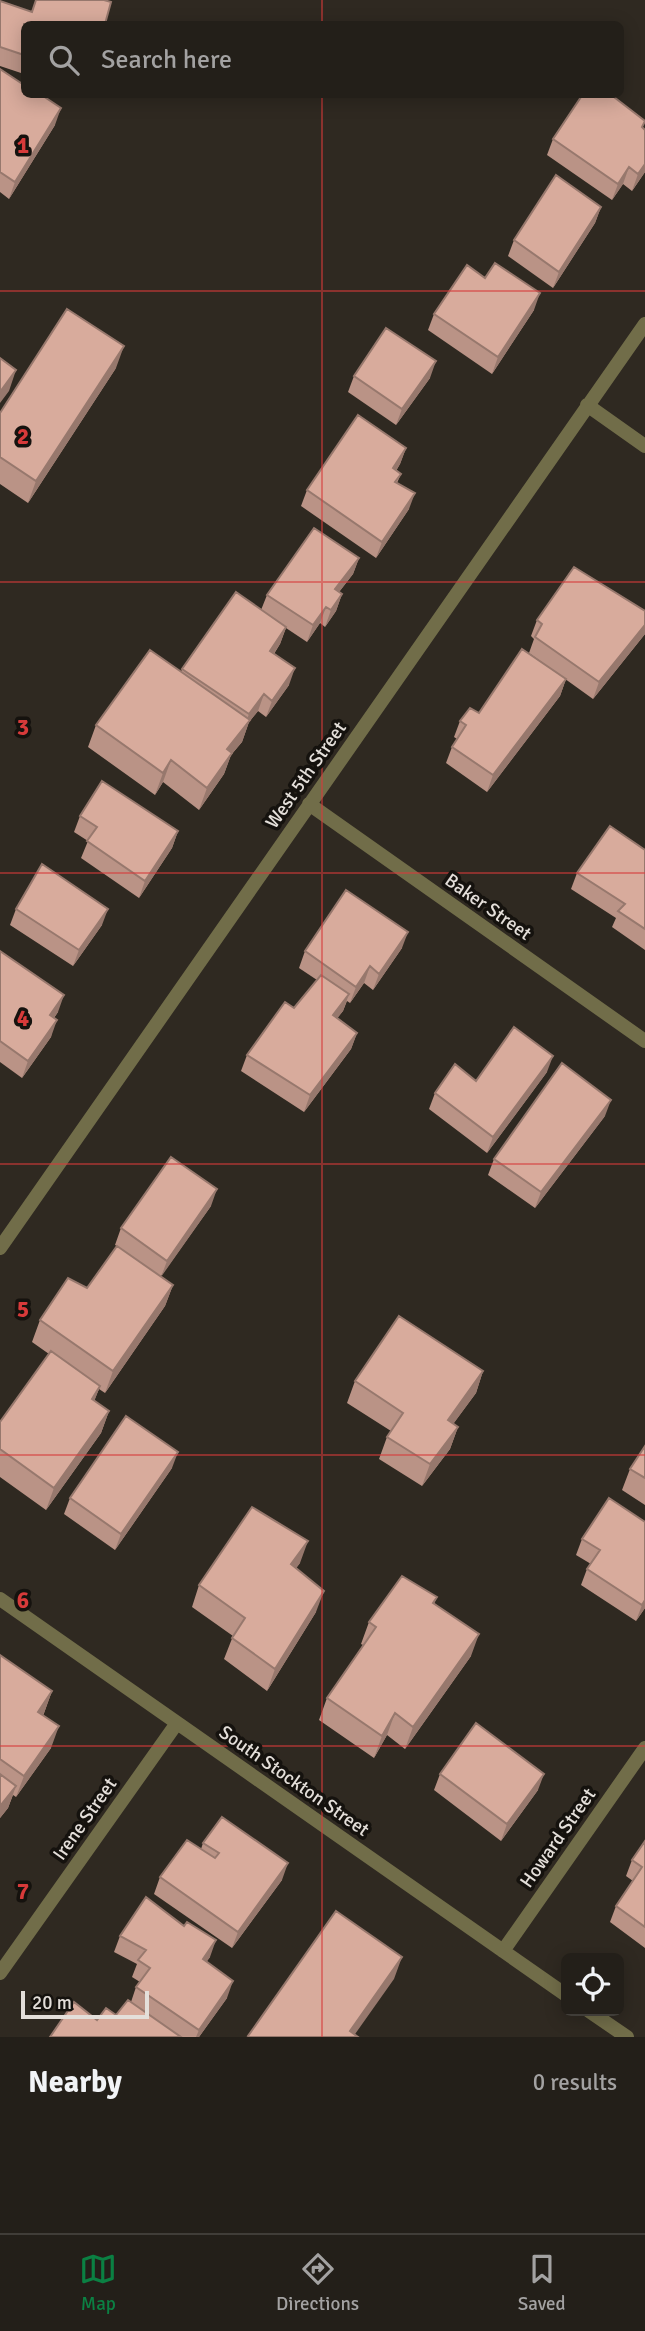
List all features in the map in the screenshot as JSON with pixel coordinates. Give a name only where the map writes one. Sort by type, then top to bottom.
[{"type":"street","name":"West 5th Street","points":[[0,1248],[645,324]]},
{"type":"street","points":[[587,405],[645,446]]},
{"type":"street","name":"Baker Street","points":[[309,804],[645,1041]]},
{"type":"street","name":"South Stockton Street","points":[[0,1599],[561,1992]]},
{"type":"street","name":"Irene Street","points":[[0,1973],[177,1723]]},
{"type":"street","name":"Howard Street","points":[[503,1951],[645,1748]]},
{"type":"street","points":[[596,2016],[627,2037]]},
{"type":"building","points":[[36,0],[111,2],[106,21],[21,21],[21,54],[0,47],[0,1],[32,12]]},
{"type":"building","points":[[0,69],[21,83],[21,98],[46,98],[61,108],[15,182],[0,172]]},
{"type":"building","points":[[580,98],[615,98],[645,121],[642,127],[645,130],[645,164],[638,174],[629,167],[618,184],[553,139]]},
{"type":"building","points":[[556,175],[601,207],[559,272],[514,240]]},
{"type":"building","points":[[495,263],[540,293],[498,357],[434,314],[467,265],[485,278]]},
{"type":"building","points":[[67,309],[124,346],[36,481],[0,457],[0,413]]},
{"type":"building","points":[[386,328],[436,361],[402,409],[354,376]]},
{"type":"building","points":[[0,358],[16,370],[0,392]]},
{"type":"building","points":[[358,415],[406,448],[393,468],[401,474],[395,482],[415,493],[382,542],[307,490]]},
{"type":"building","points":[[314,528],[359,558],[335,589],[342,594],[331,610],[326,607],[313,625],[267,595]]},
{"type":"building","points":[[574,567],[645,611],[645,625],[599,682],[535,637],[542,624],[537,620]]},
{"type":"building","points":[[236,592],[286,627],[270,651],[295,668],[272,701],[264,694],[249,714],[182,669]]},
{"type":"building","points":[[522,649],[566,679],[493,775],[452,747],[466,725],[460,721],[470,708],[479,713]]},
{"type":"building","points":[[150,650],[250,720],[227,749],[232,753],[207,788],[171,760],[163,773],[96,725]]},
{"type":"building","points":[[102,781],[178,831],[145,881],[87,841],[97,827],[80,816]]},
{"type":"building","points":[[610,826],[645,850],[645,929],[618,911],[625,904],[577,873]]},
{"type":"building","points":[[42,864],[108,909],[79,950],[16,909]]},
{"type":"building","points":[[346,890],[408,932],[379,974],[370,966],[356,987],[305,951]]},
{"type":"building","points":[[0,951],[64,995],[50,1015],[57,1020],[28,1061],[0,1041]]},
{"type":"building","points":[[321,975],[349,994],[333,1015],[357,1033],[310,1095],[247,1055],[285,1002],[294,1008]]},
{"type":"building","points":[[514,1027],[553,1056],[493,1137],[435,1093],[455,1064],[476,1081]]},
{"type":"building","points":[[562,1063],[611,1100],[541,1192],[494,1159]]},
{"type":"building","points":[[171,1157],[217,1189],[167,1261],[121,1228]]},
{"type":"building","points":[[117,1246],[173,1285],[113,1371],[40,1320],[68,1278],[87,1288]]},
{"type":"building","points":[[399,1316],[483,1371],[448,1420],[458,1427],[430,1464],[387,1437],[403,1413],[355,1381]]},
{"type":"building","points":[[51,1351],[100,1386],[92,1399],[109,1411],[54,1488],[0,1449],[0,1422]]},
{"type":"building","points":[[126,1416],[178,1452],[121,1534],[70,1498]]},
{"type":"building","points":[[645,1446],[645,1478],[630,1469]]},
{"type":"building","points":[[609,1498],[645,1522],[645,1600],[642,1605],[587,1569],[600,1550],[582,1539]]},
{"type":"building","points":[[252,1507],[308,1541],[291,1564],[324,1591],[275,1669],[232,1638],[245,1618],[199,1585]]},
{"type":"building","points":[[402,1576],[437,1597],[433,1603],[479,1634],[413,1727],[395,1713],[382,1736],[327,1698],[376,1627],[369,1622]]},
{"type":"building","points":[[0,1655],[52,1691],[38,1712],[59,1726],[24,1776],[0,1759]]},
{"type":"building","points":[[476,1723],[544,1774],[507,1824],[440,1774]]},
{"type":"building","points":[[0,1774],[16,1786],[0,1806]]},
{"type":"building","points":[[222,1817],[288,1863],[238,1932],[160,1877],[187,1840],[215,1858],[219,1853],[203,1843]]},
{"type":"building","points":[[645,1841],[645,1927],[616,1906],[642,1867],[632,1860]]},
{"type":"building","points":[[146,1897],[184,1926],[187,1922],[216,1940],[203,1959],[233,1981],[199,2030],[136,1987],[150,1968],[138,1960],[146,1950],[120,1936]]},
{"type":"building","points":[[336,1911],[402,1957],[350,2031],[358,2037],[248,2036]]},
{"type":"building","points":[[128,2000],[181,2037],[50,2037],[74,2002],[97,2020],[106,2008],[116,2015]]}]
